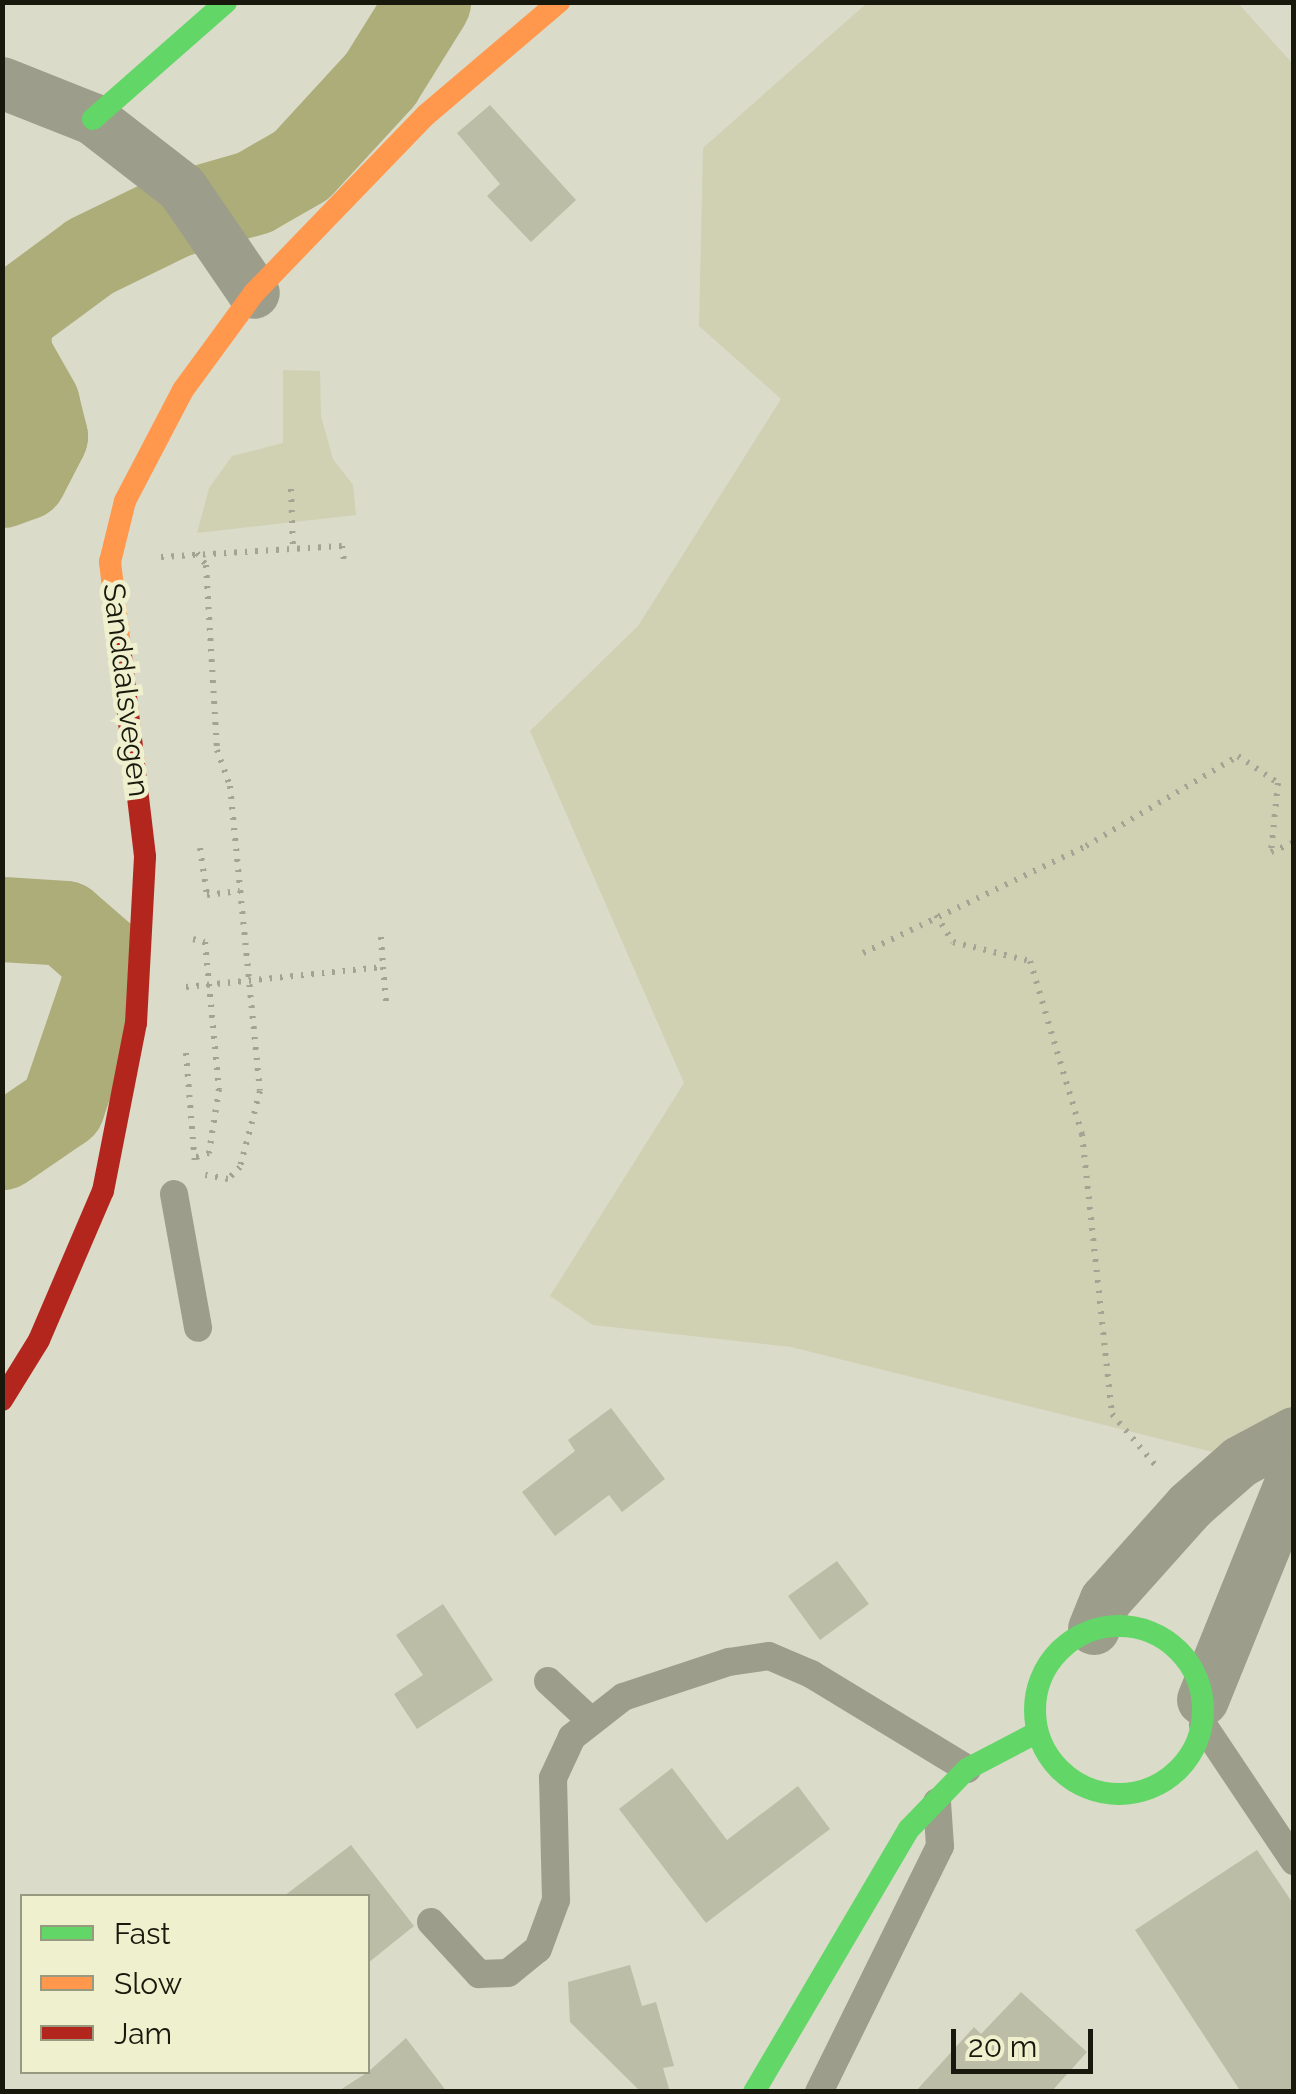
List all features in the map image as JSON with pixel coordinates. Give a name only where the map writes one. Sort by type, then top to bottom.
[{"type":"street","points":[[93,118],[226,2]]},
{"type":"street","name":"Sanddalsvegen","points":[[2,1400],[39,1340],[103,1192],[136,1023],[145,856],[131,715],[112,630],[116,526],[184,390],[254,293],[426,116],[559,2]]},
{"type":"street","points":[[2,83],[93,118],[194,208],[254,293]]},
{"type":"street","points":[[1294,1433],[1240,1462],[1190,1506],[1106,1600],[1094,1628],[1044,1669],[1034,1700],[1036,1732],[1063,1773],[1106,1795],[1138,1793],[1168,1780],[1203,1713],[1294,1476]]},
{"type":"street","points":[[1094,1628],[1143,1628],[1166,1640],[1197,1676],[1203,1713]]},
{"type":"street","points":[[754,2092],[909,1830],[967,1769],[1036,1732]]},
{"type":"lane","points":[[174,1194],[198,1328]]},
{"type":"lane","points":[[432,1922],[480,1974],[508,1973],[538,1949],[556,1900],[552,1778],[589,1719],[623,1697],[769,1656],[967,1769]]},
{"type":"lane","points":[[548,1680],[589,1719]]},
{"type":"lane","points":[[1203,1713],[1294,1861]]},
{"type":"lane","points":[[819,2092],[940,1846],[937,1800]]},
{"type":"path","points":[[291,489],[293,549]]},
{"type":"path","points":[[155,557],[342,546],[344,560]]},
{"type":"path","points":[[185,1044],[196,1174],[228,1179],[240,1167],[260,1091],[230,786],[217,750],[206,565],[197,553]]},
{"type":"path","points":[[863,953],[1086,846],[1238,756],[1278,783],[1271,852],[1294,842]]},
{"type":"path","points":[[197,829],[207,895],[240,891]]},
{"type":"path","points":[[189,848],[192,884]]},
{"type":"path","points":[[936,915],[953,942],[1030,962],[1082,1134],[1112,1414],[1169,1481]]},
{"type":"path","points":[[192,924],[194,943],[205,942],[218,1089],[209,1153],[194,1158]]},
{"type":"path","points":[[381,937],[386,1003]]},
{"type":"path","points":[[182,1006],[180,988],[384,967]]},
{"type":"green space","points":[[867,3],[1238,3],[1294,65],[1293,1415],[1233,1457],[791,1347],[593,1325],[550,1296],[684,1083],[530,731],[638,626],[781,399],[699,326],[703,148]]},
{"type":"green space","points":[[283,370],[320,371],[321,416],[333,459],[353,485],[356,515],[197,533],[209,488],[232,456],[283,443]]},
{"type":"building","points":[[490,105],[576,200],[531,242],[487,196],[500,184],[457,133]]},
{"type":"building","points":[[611,1408],[665,1479],[622,1512],[609,1495],[555,1536],[522,1492],[575,1451],[568,1440]]},
{"type":"building","points":[[837,1561],[869,1604],[820,1640],[788,1596]]},
{"type":"building","points":[[443,1604],[493,1680],[417,1729],[394,1694],[423,1675],[396,1635]]},
{"type":"building","points":[[672,1768],[727,1840],[798,1786],[830,1829],[706,1923],[619,1809]]},
{"type":"building","points":[[351,1845],[414,1926],[370,1961],[370,1894],[287,1894]]},
{"type":"building","points":[[1257,1850],[1294,1905],[1294,2092],[1241,2092],[1135,1930]]},
{"type":"building","points":[[630,1965],[642,2006],[656,2002],[674,2066],[663,2068],[670,2092],[641,2092],[570,2022],[568,1982]]},
{"type":"building","points":[[1021,1992],[1087,2052],[1051,2092],[915,2092],[974,2027],[981,2034]]},
{"type":"building","points":[[406,2038],[447,2092],[337,2092],[370,2074]]},
{"type":"waterway","points":[[2,485],[24,477],[45,436],[37,403],[8,352],[10,315],[90,256],[174,215],[254,192],[301,165],[380,79],[428,2]]},
{"type":"waterway","points":[[2,919],[65,923],[103,956],[104,983],[62,1106],[2,1147]]},
{"type":"traffic: fast","points":[[93,119],[226,2]]},
{"type":"traffic: fast","points":[[1119,1626],[1151,1632],[1179,1650],[1197,1678],[1203,1710],[1197,1742],[1179,1770],[1151,1788],[1119,1794],[1087,1788],[1059,1770],[1041,1742],[1035,1710],[1041,1678],[1059,1650],[1087,1632],[1119,1626]]},
{"type":"traffic: fast","points":[[754,2092],[909,1829],[967,1769],[1036,1733]]},
{"type":"traffic: slow","points":[[120,647],[110,562],[125,501],[183,390],[254,293],[426,115],[559,2]]},
{"type":"traffic: jam","points":[[2,1400],[39,1340],[103,1191],[136,1023],[145,856],[120,647]]}]
